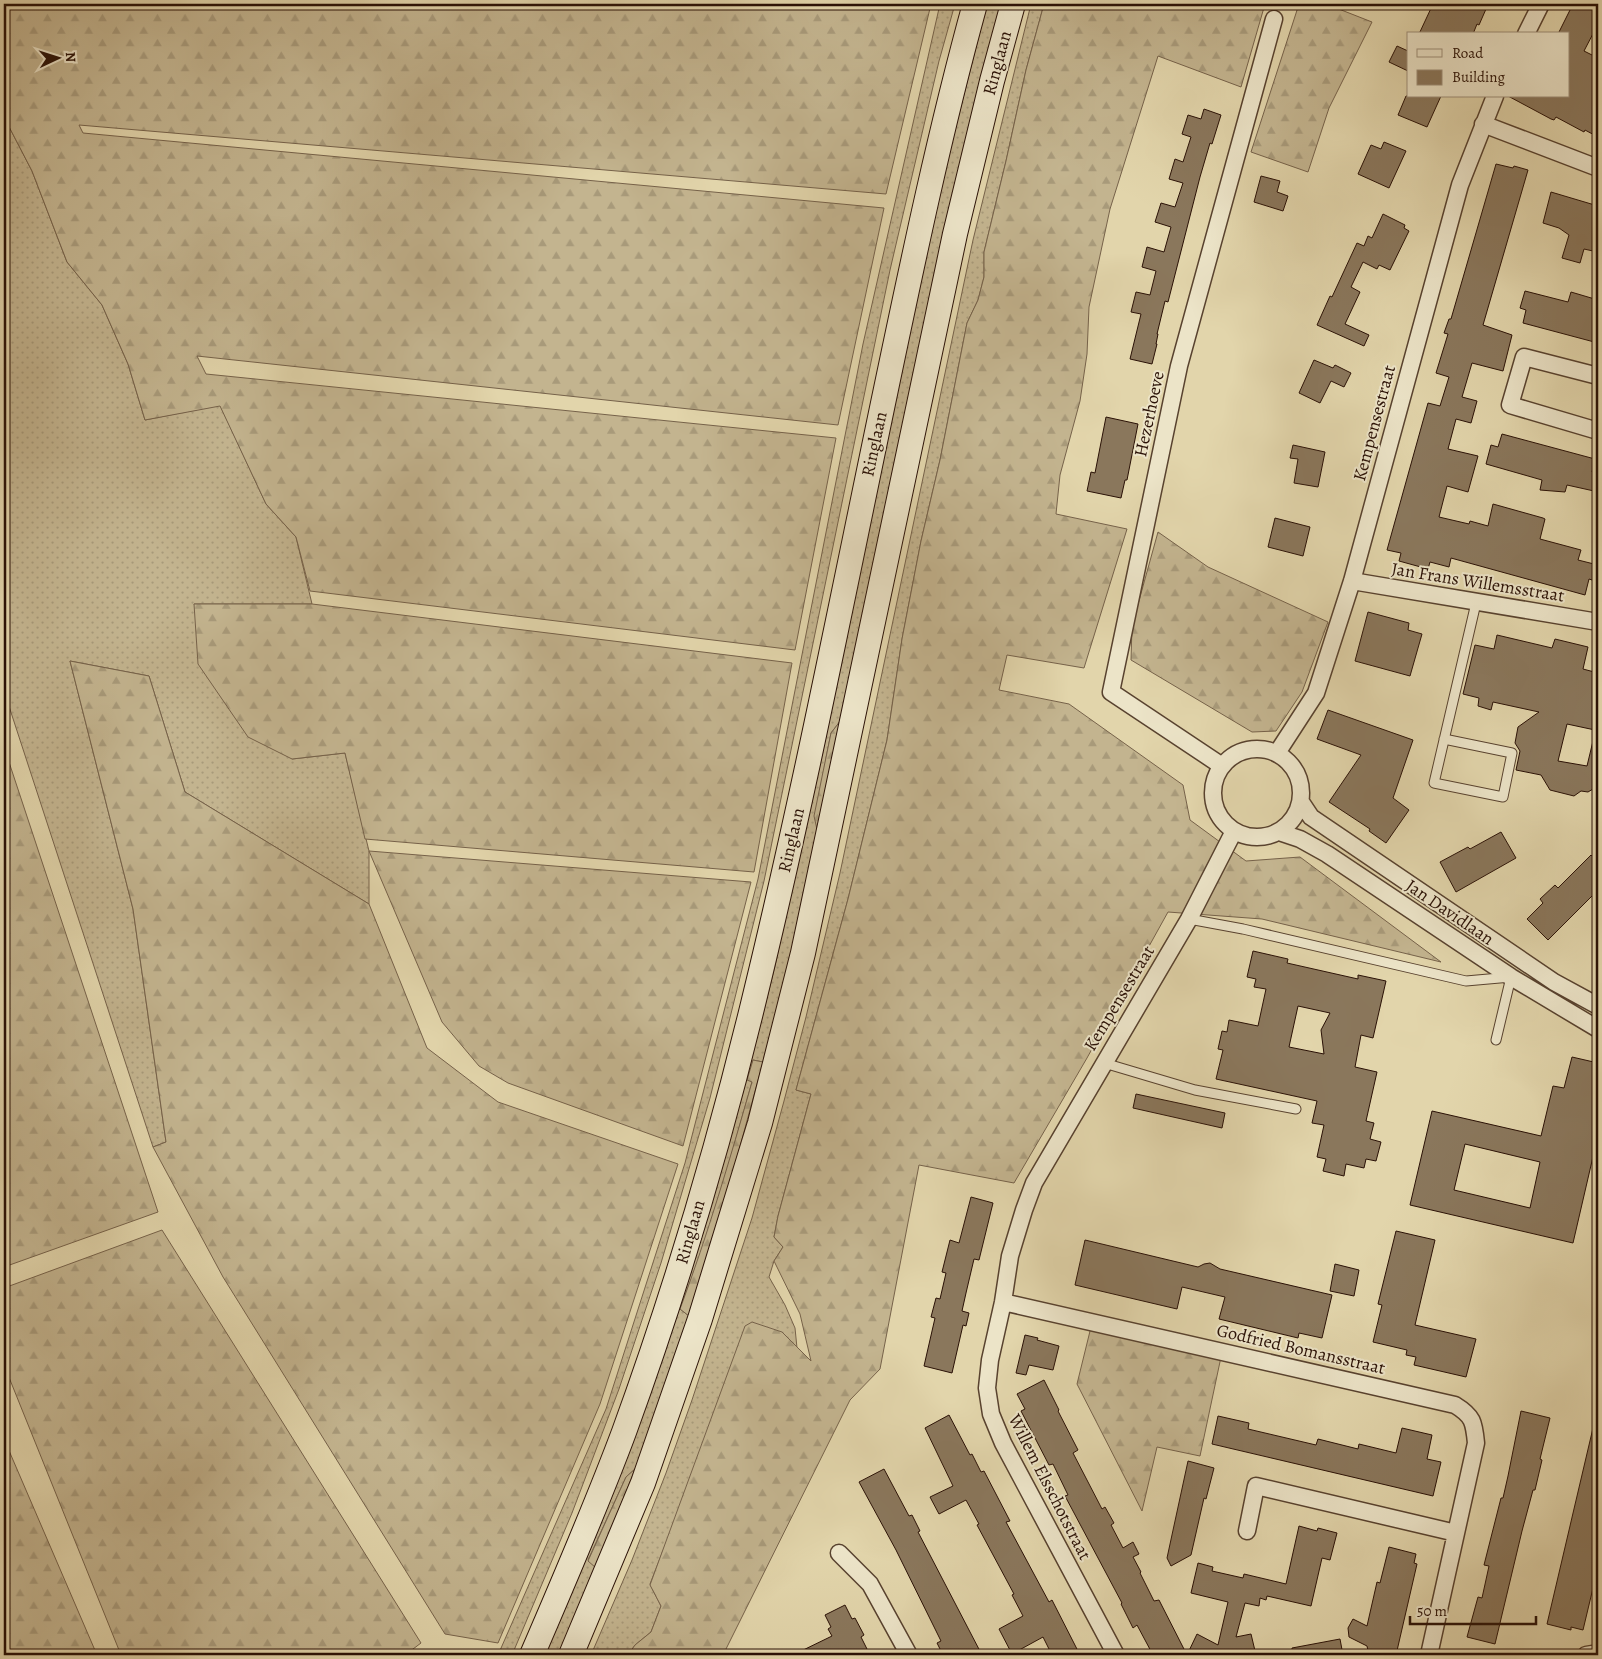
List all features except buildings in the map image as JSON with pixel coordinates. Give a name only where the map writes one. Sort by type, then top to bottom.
[{"type":"main road","name":"Ringlaan","points":[[532,1655],[578,1547],[626,1425],[675,1283],[753,1006],[792,837],[904,302],[946,113],[976,4]]},
{"type":"main road","name":"Ringlaan","points":[[571,1655],[643,1483],[700,1319],[760,1123],[811,914],[955,234],[992,81],[1013,4]]},
{"type":"street","points":[[1527,32],[1541,4]]},
{"type":"street","name":"Hezerhoeve","points":[[1222,766],[1111,692],[1179,366],[1274,19]]},
{"type":"street","name":"Kempensestraat","points":[[1277,753],[1316,693],[1352,581],[1460,185],[1494,98]]},
{"type":"street","points":[[1483,124],[1598,168]]},
{"type":"street","points":[[1598,376],[1524,357],[1510,406],[1598,431]]},
{"type":"street","name":"Jan Frans Willemsstraat","points":[[1352,581],[1598,622]]},
{"type":"street","points":[[1253,749],[1265,749],[1277,753],[1289,762],[1297,774],[1301,788],[1301,802],[1296,814],[1289,824],[1279,832],[1268,836],[1245,836],[1234,831],[1221,818],[1214,801],[1213,789],[1216,777],[1222,766],[1231,757],[1253,749]]},
{"type":"street","name":"Jan Davidlaan","points":[[1301,802],[1310,817],[1554,982],[1598,1006]]},
{"type":"street","name":"Kempensestraat","points":[[1034,1184],[1189,919],[1234,831]]},
{"type":"street","name":"Jan Davidlaan","points":[[1279,832],[1300,839],[1327,854],[1511,977],[1598,1029]]},
{"type":"street","points":[[1359,875],[1370,858]]},
{"type":"street","points":[[1474,952],[1486,936]]},
{"type":"street","name":"Willem Elsschotstraat","points":[[1034,1184],[1010,1256],[1003,1302],[990,1360],[987,1388],[991,1414],[1003,1443],[1116,1655]]},
{"type":"street","name":"Godfried Bomansstraat","points":[[1003,1302],[1455,1405],[1468,1413],[1474,1425],[1476,1443],[1429,1655]]},
{"type":"street","points":[[1247,1531],[1256,1486],[1456,1533]]},
{"type":"street","points":[[839,1552],[870,1584],[908,1655]]},
{"type":"street","points":[[1586,1655],[1598,1653]]},
{"type":"lane","points":[[1444,739],[1512,753],[1503,797],[1434,783],[1444,739],[1476,603]]},
{"type":"lane","points":[[1189,919],[1243,929],[1466,981],[1511,977],[1496,1040]]},
{"type":"lane","points":[[1104,1063],[1194,1090],[1296,1109]]},
{"type":"green space","points":[[4,4],[931,4],[886,194],[79,125],[83,133],[884,208],[838,425],[197,356],[206,374],[836,438],[795,650],[310,591],[296,537],[266,504],[220,406],[145,420],[128,364],[102,305],[67,262],[32,171],[4,117]]},
{"type":"green space","points":[[940,4],[955,4],[939,61],[890,270],[764,881],[710,1098],[661,1263],[619,1389],[572,1513],[512,1655],[498,1655],[606,1409],[685,1163],[758,879],[863,344]]},
{"type":"green space","points":[[987,4],[1001,4],[963,151],[943,240],[841,720],[831,733],[826,758],[818,834],[793,947],[763,1062],[753,1060],[752,1082],[724,1181],[704,1245],[680,1309],[689,1316],[654,1419],[635,1469],[626,1477],[588,1560],[596,1568],[558,1655],[544,1655],[734,1121],[761,1022],[775,966],[945,169]]},
{"type":"green space","points":[[1031,4],[1044,4],[1026,70],[984,252],[984,277],[978,300],[967,323],[902,639],[887,740],[848,899],[796,1090],[811,1094],[774,1237],[783,1247],[774,1261],[769,1277],[785,1305],[795,1328],[797,1348],[782,1332],[666,1543],[650,1584],[661,1606],[651,1632],[635,1645],[628,1655],[591,1655],[632,1560],[692,1400],[752,1218],[784,1101],[840,873],[973,240]]},
{"type":"green space","points":[[1044,4],[1265,4],[1241,87],[1158,56],[1110,209],[1089,307],[1087,354],[1080,401],[1060,475],[1056,514],[1127,529],[1084,668],[1007,655],[999,690],[1069,704],[1183,785],[1190,820],[1246,861],[1300,857],[1441,962],[1262,919],[1168,912],[1087,1058],[1014,1183],[919,1165],[880,1369],[850,1400],[723,1655],[628,1655],[635,1645],[651,1632],[661,1606],[650,1585],[745,1326],[752,1322],[782,1332],[811,1361],[800,1314],[774,1261],[783,1247],[774,1237],[778,1216],[811,1094],[796,1090],[848,899],[887,740],[902,639],[967,323],[978,300],[984,277],[984,252],[1026,70]]},
{"type":"green space","points":[[1299,4],[1326,4],[1372,22],[1329,108],[1308,172],[1251,152]]},
{"type":"green space","points":[[4,117],[32,171],[67,262],[102,305],[128,364],[145,420],[220,405],[266,504],[296,537],[312,604],[194,604],[292,759],[345,753],[369,851],[369,904],[185,792],[149,676],[70,661],[133,909],[166,1142],[153,1147],[4,691]]},
{"type":"green space","points":[[1158,532],[1208,567],[1328,622],[1302,692],[1276,731],[1252,732],[1131,660],[1132,626]]},
{"type":"green space","points":[[194,604],[312,604],[792,663],[754,872],[365,839],[345,753],[292,759],[248,737],[198,664]]},
{"type":"green space","points":[[70,661],[149,676],[185,792],[369,904],[427,1048],[498,1102],[678,1164],[600,1404],[498,1643],[445,1634],[223,1277],[153,1147],[166,1142],[133,909]]},
{"type":"green space","points":[[841,720],[818,834],[814,816],[831,733]]},
{"type":"green space","points":[[4,747],[158,1212],[4,1267]]},
{"type":"green space","points":[[369,851],[751,882],[683,1146],[508,1083],[479,1066],[442,1022]]},
{"type":"green space","points":[[753,1060],[763,1062],[720,1220],[689,1316],[680,1309],[709,1225],[752,1082],[747,1080]]},
{"type":"green space","points":[[162,1230],[421,1643],[405,1655],[121,1655],[4,1365],[4,1288]]},
{"type":"green space","points":[[1091,1327],[1221,1357],[1200,1456],[1157,1447],[1142,1511],[1077,1384]]},
{"type":"green space","points":[[4,1439],[97,1655],[4,1655]]},
{"type":"green space","points":[[635,1469],[596,1568],[588,1561],[626,1477]]},
{"type":"green space","points":[[437,1650],[492,1654],[431,1655]]}]
